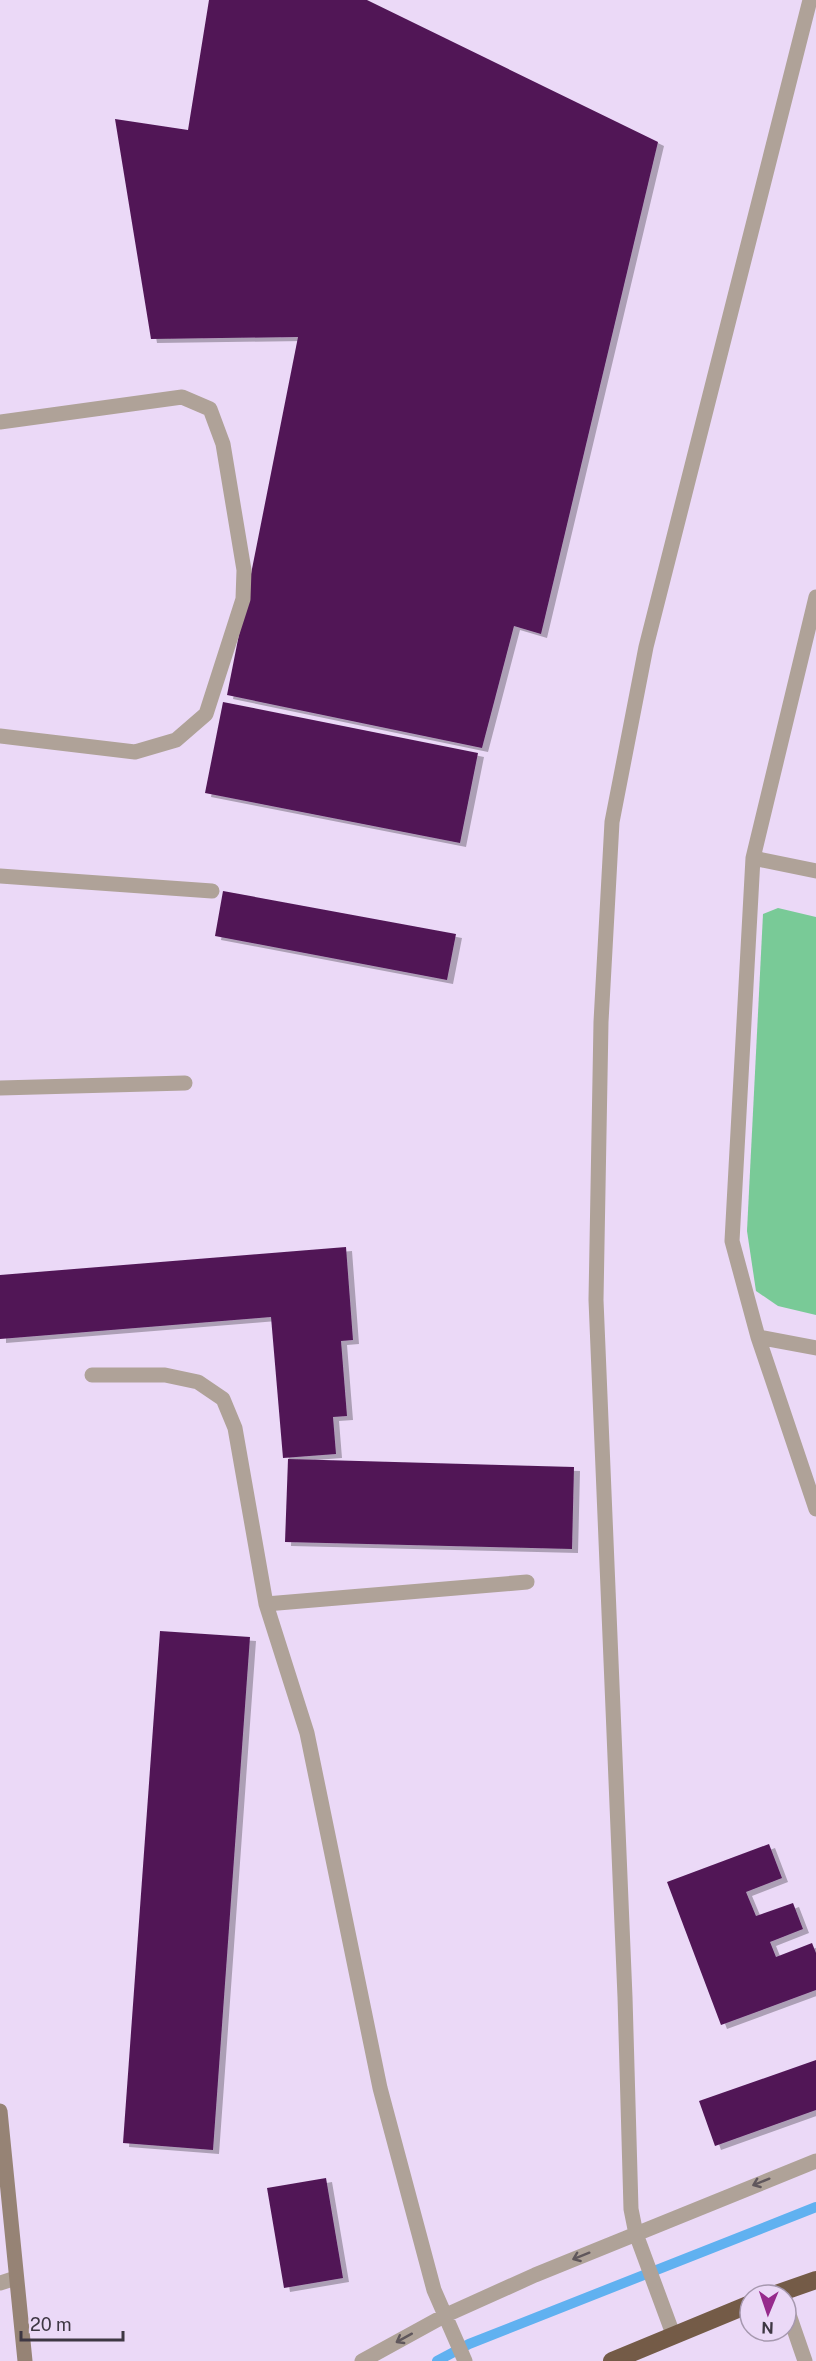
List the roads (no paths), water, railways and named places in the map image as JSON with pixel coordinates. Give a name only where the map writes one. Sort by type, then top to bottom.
[{"type":"highway","points":[[798,2289],[816,2280]]},
{"type":"highway","points":[[612,2361],[738,2309]]},
{"type":"street","points":[[673,2334],[636,2234],[632,2209],[596,1300],[601,1022],[612,822],[646,647],[810,0]]},
{"type":"street","points":[[0,422],[182,397],[210,409],[223,444],[244,570],[243,599],[206,714],[176,740],[135,752],[0,736]]},
{"type":"street","points":[[816,597],[753,858],[732,1241],[758,1337],[816,1509]]},
{"type":"street","points":[[753,858],[816,871]]},
{"type":"street","points":[[0,876],[212,891]]},
{"type":"street","points":[[0,1088],[185,1083]]},
{"type":"street","points":[[758,1337],[816,1348]]},
{"type":"street","points":[[92,1374],[165,1375],[198,1382],[224,1400],[235,1428],[266,1604],[307,1733],[380,2088],[434,2290],[465,2361]]},
{"type":"street","points":[[266,1604],[527,1582]]},
{"type":"street","points":[[0,2111],[25,2361]]},
{"type":"street","points":[[362,2361],[444,2316],[535,2275],[816,2161]]},
{"type":"street","points":[[0,2283],[16,2278]]},
{"type":"street","points":[[798,2341],[804,2357]]},
{"type":"waterway","points":[[437,2361],[469,2344],[816,2207]]}]
